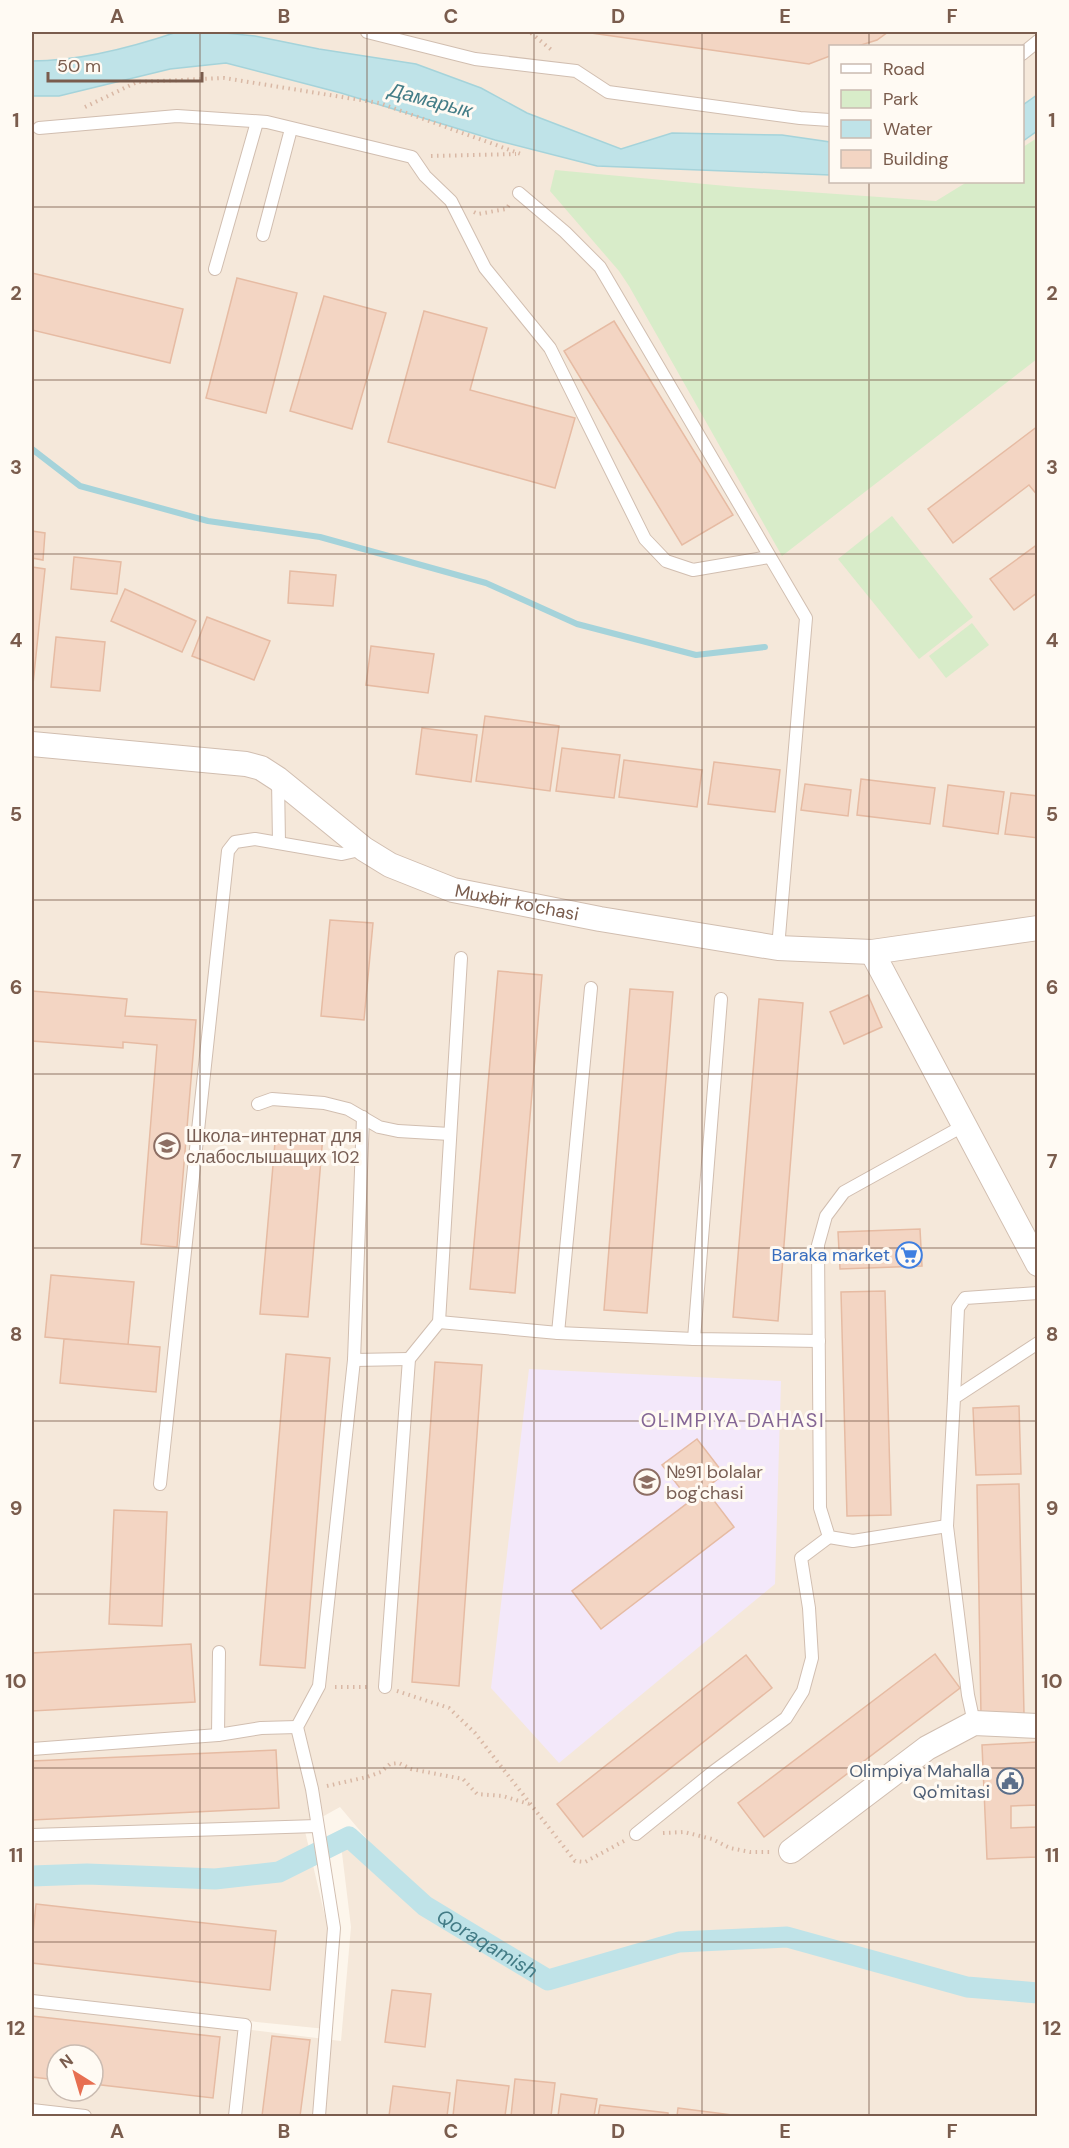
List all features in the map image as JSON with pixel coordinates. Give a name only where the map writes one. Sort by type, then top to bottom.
[{"type":"street","name":"Muxbir ko'chasi","points":[[32,744],[246,764],[261,768],[278,779],[364,849],[390,865],[453,890],[600,919],[778,948],[872,952],[1038,928]]},
{"type":"street","points":[[872,952],[1038,1264]]},
{"type":"street","points":[[791,1851],[927,1748],[974,1723],[1038,1726]]},
{"type":"lane","points":[[367,32],[475,59],[576,71],[608,92],[829,120]]},
{"type":"lane","points":[[1024,53],[1038,41]]},
{"type":"lane","points":[[39,128],[177,116],[267,122],[412,157],[425,176],[451,201],[485,268],[550,348],[645,538],[666,561],[693,570],[769,557]]},
{"type":"lane","points":[[215,269],[257,122]]},
{"type":"lane","points":[[263,235],[291,129]]},
{"type":"lane","points":[[519,193],[565,232],[600,267],[806,618],[778,948]]},
{"type":"lane","points":[[278,779],[279,843]]},
{"type":"lane","points":[[160,1484],[228,852],[235,842],[255,839],[342,854],[364,849]]},
{"type":"lane","points":[[385,1687],[409,1359],[439,1322],[461,958]]},
{"type":"lane","points":[[558,1333],[591,988]]},
{"type":"lane","points":[[694,1339],[721,999]]},
{"type":"lane","points":[[258,1104],[272,1099],[324,1103],[348,1109],[379,1127],[398,1131],[450,1134]]},
{"type":"lane","points":[[319,2116],[334,1928],[312,1789],[297,1727],[319,1686],[354,1360],[363,1117]]},
{"type":"lane","points":[[829,1538],[820,1508],[818,1245],[826,1216],[844,1192],[963,1126]]},
{"type":"lane","points":[[974,1723],[968,1695],[947,1526],[958,1308],[965,1298],[1038,1293]]},
{"type":"lane","points":[[439,1322],[558,1333],[694,1339],[819,1341]]},
{"type":"lane","points":[[954,1398],[1038,1343]]},
{"type":"lane","points":[[354,1360],[409,1359]]},
{"type":"lane","points":[[636,1834],[713,1772],[786,1718],[803,1691],[812,1658],[801,1558],[829,1538],[853,1541],[947,1526]]},
{"type":"lane","points":[[218,1735],[219,1652]]},
{"type":"lane","points":[[32,1749],[218,1735],[261,1728],[297,1727]]},
{"type":"lane","points":[[32,1835],[317,1826]]},
{"type":"lane","points":[[32,2001],[245,2025],[235,2116]]},
{"type":"lane","points":[[32,2110],[85,2116]]},
{"type":"path","points":[[78,110],[137,82],[224,78],[379,103],[521,154],[454,154],[412,157]]},
{"type":"path","points":[[451,201],[478,214],[506,209],[519,193]]},
{"type":"path","points":[[319,1686],[385,1687],[449,1707],[475,1733],[575,1861],[585,1862],[636,1834],[684,1832],[712,1839],[730,1848],[750,1852],[791,1851]]},
{"type":"path","points":[[312,1789],[367,1777],[381,1772],[390,1764],[399,1763],[411,1769],[463,1779],[477,1794],[503,1796],[530,1804]]},
{"type":"shaded area","points":[[32,32],[1037,32],[1037,2116],[32,2116],[32,2003],[341,2041],[351,1927],[341,1845],[350,1843],[421,1903],[340,1807],[304,1827],[328,1929],[326,2029],[32,1999]]},
{"type":"shaded area","name":"№91 bolalar bog'chasi","points":[[529,1369],[781,1381],[775,1584],[559,1763],[491,1688]]},
{"type":"green space","points":[[1037,138],[1037,359],[782,556],[629,286],[619,271],[550,191],[555,170],[737,187],[936,201],[965,183],[1024,183],[1024,146]]},
{"type":"green space","points":[[892,516],[973,617],[919,659],[838,559]]},
{"type":"green space","points":[[972,623],[989,645],[946,678],[929,656]]},
{"type":"water","name":"Дамарык","points":[[177,32],[215,32],[255,36],[319,49],[416,64],[481,88],[527,113],[621,149],[672,133],[782,135],[829,142],[829,175],[597,166],[495,140],[341,93],[226,63],[170,69],[59,96],[32,96],[32,61],[69,59],[141,43]]},
{"type":"water","points":[[1037,95],[1037,131],[1024,140],[1024,104]]},
{"type":"building","points":[[584,32],[888,32],[877,40],[861,45],[829,45],[829,56],[809,64]]},
{"type":"building","points":[[32,273],[183,309],[170,363],[32,330]]},
{"type":"building","points":[[237,278],[297,293],[266,413],[206,398]]},
{"type":"building","points":[[324,296],[386,313],[352,429],[290,411]]},
{"type":"building","points":[[424,311],[487,328],[470,390],[575,418],[555,488],[388,442]]},
{"type":"building","points":[[614,321],[733,515],[682,545],[564,351]]},
{"type":"building","points":[[1038,426],[1038,496],[1029,485],[953,543],[928,509]]},
{"type":"building","points":[[32,531],[45,533],[43,560],[32,558]]},
{"type":"building","points":[[1038,544],[1038,592],[1014,610],[990,579]]},
{"type":"building","points":[[74,557],[121,562],[117,594],[71,589]]},
{"type":"building","points":[[32,567],[45,569],[33,684],[32,684]]},
{"type":"building","points":[[290,571],[336,575],[333,606],[288,603]]},
{"type":"building","points":[[125,589],[196,621],[182,652],[111,621]]},
{"type":"building","points":[[207,617],[270,641],[254,680],[192,656]]},
{"type":"building","points":[[56,637],[105,642],[100,691],[51,687]]},
{"type":"building","points":[[371,646],[434,654],[428,693],[366,685]]},
{"type":"building","points":[[485,716],[559,726],[550,791],[476,781]]},
{"type":"building","points":[[422,728],[477,735],[471,782],[416,774]]},
{"type":"building","points":[[562,748],[620,755],[614,798],[556,791]]},
{"type":"building","points":[[624,760],[702,770],[697,807],[619,797]]},
{"type":"building","points":[[714,762],[780,770],[775,812],[708,804]]},
{"type":"building","points":[[861,779],[935,788],[930,824],[857,815]]},
{"type":"building","points":[[805,784],[851,790],[848,816],[801,810]]},
{"type":"building","points":[[948,785],[1004,792],[998,834],[943,826]]},
{"type":"building","points":[[1011,793],[1038,796],[1038,838],[1005,834]]},
{"type":"building","points":[[330,920],[373,923],[364,1020],[321,1016]]},
{"type":"building","points":[[498,971],[542,975],[515,1293],[470,1289]]},
{"type":"building","points":[[630,989],[673,992],[647,1313],[604,1310]]},
{"type":"building","name":"Школа-интернат для слабослышащих 102","points":[[32,991],[127,999],[125,1016],[196,1020],[177,1247],[141,1244],[157,1045],[123,1042],[123,1048],[32,1041]]},
{"type":"building","points":[[868,995],[882,1027],[844,1044],[830,1012]]},
{"type":"building","points":[[759,999],[803,1003],[778,1321],[733,1317]]},
{"type":"building","points":[[276,1131],[323,1135],[308,1317],[260,1314]]},
{"type":"building","points":[[920,1229],[922,1266],[840,1269],[838,1232]]},
{"type":"building","points":[[51,1275],[134,1282],[128,1345],[45,1337]]},
{"type":"building","points":[[885,1291],[891,1515],[847,1516],[841,1292]]},
{"type":"building","points":[[64,1339],[160,1347],[156,1392],[60,1383]]},
{"type":"building","points":[[286,1354],[330,1358],[305,1668],[260,1665]]},
{"type":"building","points":[[435,1362],[482,1365],[459,1686],[412,1682]]},
{"type":"building","points":[[1019,1406],[1021,1474],[976,1475],[973,1408]]},
{"type":"building","points":[[697,1439],[724,1474],[705,1489],[734,1527],[601,1629],[572,1591],[690,1501],[662,1465]]},
{"type":"building","points":[[1019,1484],[1024,1714],[981,1715],[977,1485]]},
{"type":"building","points":[[114,1510],[167,1512],[162,1626],[109,1624]]},
{"type":"building","points":[[191,1644],[195,1702],[32,1711],[32,1653]]},
{"type":"building","points":[[935,1654],[960,1688],[764,1837],[738,1803]]},
{"type":"building","points":[[746,1655],[772,1688],[583,1837],[557,1804]]},
{"type":"building","points":[[1037,1742],[1038,1805],[1011,1806],[1011,1828],[1037,1827],[1038,1857],[987,1859],[982,1745]]},
{"type":"building","points":[[276,1750],[279,1808],[32,1820],[32,1761]]},
{"type":"building","points":[[36,1904],[276,1931],[270,1990],[32,1963]]},
{"type":"building","points":[[392,1990],[431,1994],[425,2047],[385,2042]]},
{"type":"building","points":[[32,2016],[220,2037],[213,2098],[105,2085],[105,2043],[45,2043],[45,2079],[32,2077]]},
{"type":"building","points":[[272,2036],[310,2040],[300,2116],[262,2116]]},
{"type":"building","points":[[515,2079],[555,2083],[551,2116],[511,2116]]},
{"type":"building","points":[[457,2080],[509,2086],[505,2116],[453,2116]]},
{"type":"building","points":[[393,2086],[450,2093],[447,2116],[389,2116]]},
{"type":"building","points":[[561,2094],[597,2099],[594,2116],[558,2116]]},
{"type":"building","points":[[600,2105],[668,2113],[668,2116],[598,2116]]},
{"type":"building","points":[[678,2108],[740,2116],[677,2116]]},
{"type":"waterway","points":[[32,449],[80,486],[208,521],[320,537],[486,583],[577,624],[696,655],[765,647]]},
{"type":"waterway","name":"Qoraqamish","points":[[32,1876],[87,1874],[215,1879],[279,1872],[349,1837],[425,1906],[548,1980],[679,1942],[787,1937],[967,1987],[1038,1993]]},
{"type":"place","name":"Школа-интернат для слабослышащих 102","points":[[167,1146]]},
{"type":"place","name":"Baraka market","points":[[909,1255]]},
{"type":"place","name":"№91 bolalar bog'chasi","points":[[647,1482]]},
{"type":"place","name":"Olimpiya Mahalla Qo'mitasi","points":[[1010,1781]]},
{"type":"district","name":"OLIMPIYA DAHASI","points":[[733,1420]]}]
